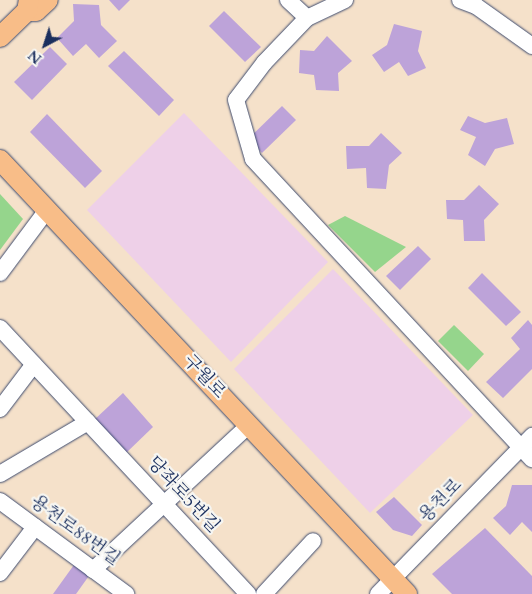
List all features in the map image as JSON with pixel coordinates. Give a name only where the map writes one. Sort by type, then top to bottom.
[{"type":"main road","points":[[0,37],[28,5],[36,11],[48,0]]},
{"type":"main road","name":"구월로","points":[[0,160],[408,594]]},
{"type":"street","points":[[288,0],[307,18]]},
{"type":"street","points":[[345,0],[307,18],[264,63],[236,100],[253,159],[528,447]]},
{"type":"street","points":[[460,0],[479,3],[532,46]]},
{"type":"street","points":[[0,273],[47,210]]},
{"type":"street","name":"당좌로5번길","points":[[0,328],[248,594]]},
{"type":"street","points":[[0,409],[34,364]]},
{"type":"street","points":[[0,474],[88,422]]},
{"type":"street","points":[[94,570],[249,425]]},
{"type":"street","name":"용천로","points":[[378,594],[528,447]]},
{"type":"street","name":"용천로88번길","points":[[0,501],[126,594]]},
{"type":"street","points":[[0,573],[35,527]]},
{"type":"street","points":[[264,594],[313,541]]},
{"type":"shaded area","points":[[184,113],[328,262],[231,362],[87,210]]},
{"type":"shaded area","points":[[333,269],[473,415],[370,513],[234,369]]},
{"type":"green space","points":[[0,194],[23,219],[0,250]]},
{"type":"green space","points":[[345,216],[406,247],[375,272],[328,225]]},
{"type":"green space","points":[[454,325],[484,354],[468,371],[438,341]]},
{"type":"building","points":[[109,0],[130,0],[119,11]]},
{"type":"building","points":[[73,4],[99,5],[101,25],[117,41],[99,58],[86,44],[73,56],[57,38],[74,21]]},
{"type":"building","points":[[224,11],[261,47],[245,62],[209,26]]},
{"type":"building","points":[[394,24],[422,31],[418,51],[426,68],[408,76],[399,62],[384,72],[372,55],[387,45]]},
{"type":"building","points":[[327,36],[352,61],[338,73],[339,91],[316,90],[314,75],[299,73],[300,50],[314,51]]},
{"type":"building","points":[[50,47],[67,64],[32,100],[14,82]]},
{"type":"building","points":[[124,51],[174,100],[159,116],[108,66]]},
{"type":"building","points":[[282,106],[296,120],[262,153],[248,139]]},
{"type":"building","points":[[47,114],[102,171],[85,188],[30,132]]},
{"type":"building","points":[[468,116],[485,123],[507,118],[514,144],[495,149],[485,166],[468,155],[476,137],[460,130]]},
{"type":"building","points":[[381,133],[402,153],[389,165],[386,189],[367,188],[366,168],[347,169],[346,146],[369,146]]},
{"type":"building","points":[[479,185],[499,204],[484,220],[485,241],[464,241],[463,220],[447,219],[446,200],[464,200]]},
{"type":"building","points":[[418,246],[431,259],[400,290],[386,276]]},
{"type":"building","points":[[482,273],[521,312],[506,326],[468,288]]},
{"type":"building","points":[[528,320],[532,325],[532,369],[503,398],[486,382],[520,349],[511,338]]},
{"type":"building","points":[[123,393],[153,427],[125,454],[94,420]]},
{"type":"building","points":[[512,485],[532,485],[532,532],[522,522],[510,535],[493,518],[506,506]]},
{"type":"building","points":[[394,497],[422,525],[412,536],[393,530],[376,512]]},
{"type":"building","points":[[485,528],[532,576],[532,594],[452,594],[432,574]]},
{"type":"building","points":[[76,562],[91,573],[76,594],[53,594]]}]
